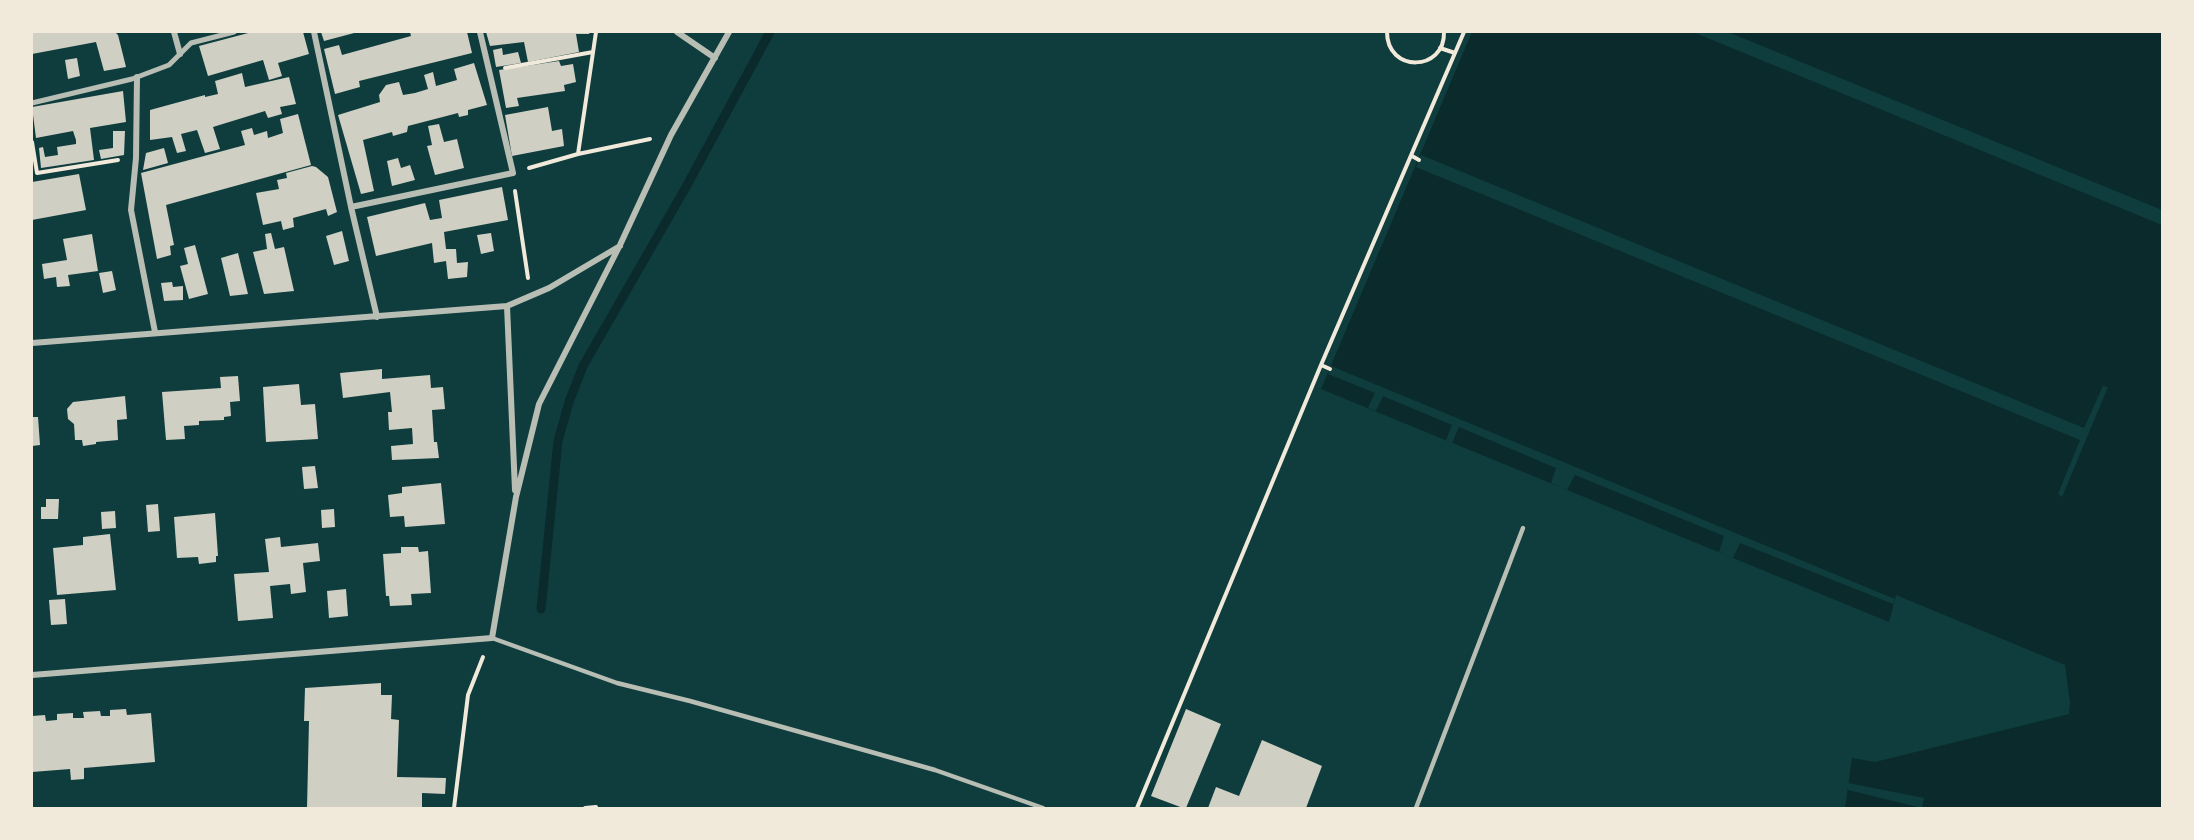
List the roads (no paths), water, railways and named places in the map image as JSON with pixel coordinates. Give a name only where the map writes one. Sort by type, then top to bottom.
[{"type":"street","points":[[174,32],[180,54]]},
{"type":"street","points":[[32,103],[137,77],[169,65],[191,43],[234,32]]},
{"type":"street","points":[[314,32],[377,317]]},
{"type":"street","points":[[351,207],[513,173],[480,32]]},
{"type":"street","points":[[677,32],[715,58]]},
{"type":"street","points":[[32,675],[492,638],[516,497],[539,404],[620,245],[671,135],[729,32]]},
{"type":"street","points":[[137,77],[136,158],[131,210],[155,332]]},
{"type":"street","points":[[32,343],[507,306],[549,288],[620,245]]},
{"type":"street","points":[[507,306],[516,497]]},
{"type":"lane","points":[[1416,808],[1524,528]]},
{"type":"lane","points":[[492,638],[617,683],[690,701],[935,770],[1042,808]]},
{"type":"water","points":[[1472,32],[2162,32],[2162,808],[1845,808],[1852,758],[1875,762],[2069,714],[2070,703],[2065,665],[1896,595],[1889,622],[1321,389]]},
{"type":"waterway","points":[[541,609],[558,441],[569,402],[583,366],[686,187],[770,32]]}]
